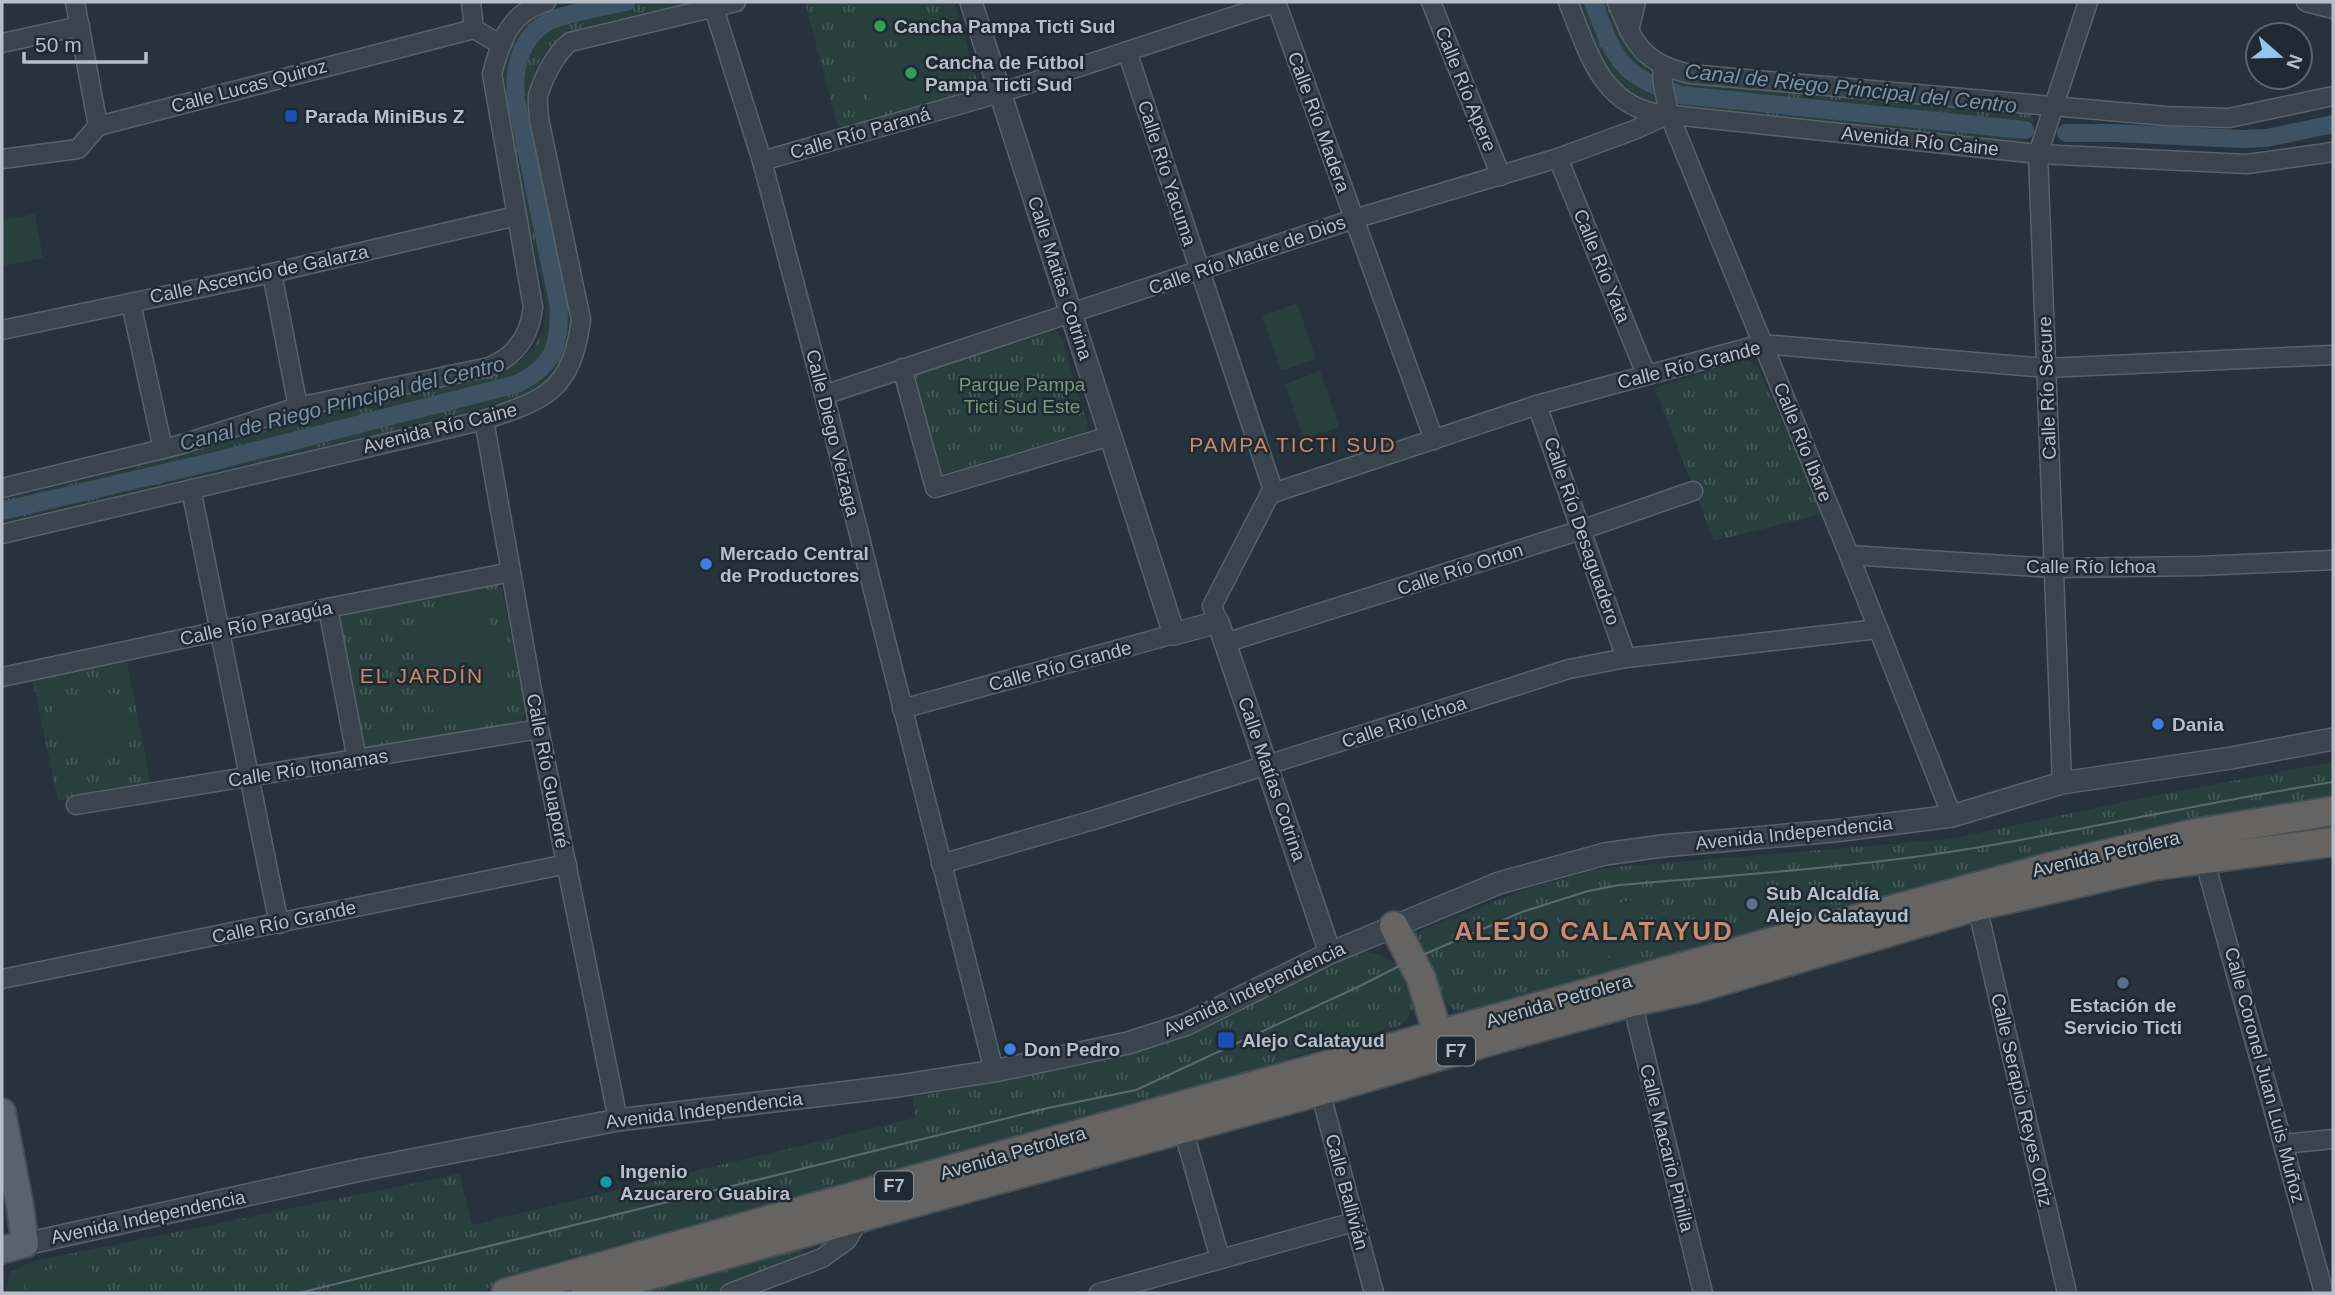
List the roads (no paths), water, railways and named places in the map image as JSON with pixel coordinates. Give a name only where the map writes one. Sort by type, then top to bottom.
[{"type":"highway","name":"Avenida Petrolera","points":[[506,1293],[2047,868],[2197,833],[2333,811]]},
{"type":"highway","name":"Avenida Petrolera","points":[[585,1293],[1320,1091],[1493,1040],[1632,1002],[1697,988],[1977,906],[2127,871],[2204,858],[2333,842]]},
{"type":"highway","points":[[1394,926],[1421,978],[1438,1035]]},
{"type":"main road","points":[[2,1112],[20,1206],[13,1247]]},
{"type":"street","points":[[75,2],[98,126]]},
{"type":"street","points":[[471,2],[474,29],[500,44]]},
{"type":"street","points":[[2,488],[179,446],[298,407],[489,367],[513,353],[529,329],[533,307],[492,74],[502,38],[523,13],[546,2]]},
{"type":"street","name":"Avenida Río Caine","points":[[2,534],[484,420],[531,404],[554,388],[566,373],[578,348],[581,320],[539,119],[538,97],[560,51],[569,42],[714,5],[736,2]]},
{"type":"street","name":"Calle Matias Cotrina","points":[[971,2],[1174,635]]},
{"type":"street","name":"Calle Río Paraná","points":[[762,161],[1000,93],[1277,2]]},
{"type":"street","name":"Calle Río Madera","points":[[1277,2],[1434,440]]},
{"type":"street","name":"Calle Río Apere","points":[[1431,2],[1501,176]]},
{"type":"street","name":"Avenida Río Caine","points":[[1568,2],[1606,85],[1622,100],[1642,110],[2038,154],[2247,164],[2333,152]]},
{"type":"street","points":[[1617,2],[1629,31],[1643,52],[1662,66],[1690,74],[2166,116],[2229,118],[2333,96]]},
{"type":"street","points":[[1629,31],[1636,2]]},
{"type":"street","name":"Calle Río Secure","points":[[2062,783],[2038,154],[2088,2]]},
{"type":"street","points":[[2306,2],[2333,9]]},
{"type":"street","name":"Calle Diego Veizaga","points":[[714,5],[762,161],[824,395],[994,1071]]},
{"type":"street","points":[[2,43],[80,26]]},
{"type":"street","name":"Calle Lucas Quiroz","points":[[2,159],[78,149],[98,126],[474,29]]},
{"type":"street","name":"Calle Río Yacuma","points":[[1127,51],[1274,493]]},
{"type":"street","name":"Calle Río Ibare","points":[[1662,66],[1669,114],[1952,816]]},
{"type":"street","name":"Calle Río Madre de Dios","points":[[824,395],[1354,219],[1558,158],[1669,114]]},
{"type":"street","name":"Calle Río Yata","points":[[1558,158],[1646,374]]},
{"type":"street","name":"Calle Ascencio de Galarza","points":[[2,330],[516,216]]},
{"type":"street","points":[[272,272],[298,407]]},
{"type":"street","points":[[131,303],[163,449]]},
{"type":"street","name":"Calle Río Grande","points":[[1274,493],[1537,405],[1762,344],[2046,368],[2333,355]]},
{"type":"street","points":[[902,368],[935,488],[1110,436]]},
{"type":"street","name":"Calle Río Desaguadero","points":[[1537,405],[1626,658]]},
{"type":"street","name":"Calle Río Guaporé","points":[[484,420],[539,729],[618,1120]]},
{"type":"street","points":[[191,489],[279,923]]},
{"type":"street","name":"Calle Río Orton","points":[[1225,643],[1581,530],[1693,491]]},
{"type":"street","points":[[1215,614],[1270,494],[1274,493]]},
{"type":"street","name":"Calle Río Ichoa","points":[[1849,555],[2054,568],[2200,566],[2333,560]]},
{"type":"street","name":"Calle Río Paragúa","points":[[2,677],[219,630],[511,572]]},
{"type":"street","points":[[328,608],[357,760]]},
{"type":"street","name":"Calle Río Grande","points":[[902,709],[1174,635],[1215,614]]},
{"type":"street","name":"Calle Matías Cotrina","points":[[1215,614],[1331,953]]},
{"type":"street","name":"Calle Río Ichoa","points":[[941,864],[1097,819],[1569,669],[1626,658],[1878,629]]},
{"type":"street","name":"Calle Río Itonamas","points":[[75,805],[539,729]]},
{"type":"street","name":"Avenida Independencia","points":[[13,1247],[360,1170],[618,1120],[898,1086],[994,1071],[1145,1039],[1225,1007],[1331,953],[1499,883],[1605,854],[1952,816],[2062,783],[2231,758],[2333,739]]},
{"type":"street","name":"Calle Coronel Juan Luis Muñoz","points":[[2204,858],[2324,1293]]},
{"type":"street","name":"Calle Río Grande","points":[[2,979],[567,864]]},
{"type":"street","name":"Calle Serapio Reyes Ortiz","points":[[1977,906],[2067,1293]]},
{"type":"street","name":"Calle Macario Pinilla","points":[[1632,1002],[1703,1293]]},
{"type":"street","name":"Calle Ballivián","points":[[1320,1091],[1374,1293]]},
{"type":"street","points":[[1183,1129],[1220,1258]]},
{"type":"street","points":[[2284,1144],[2333,1139]]},
{"type":"street","points":[[730,1293],[822,1258],[847,1240],[860,1218]]},
{"type":"street","points":[[1099,1293],[1354,1222]]},
{"type":"waterway","name":"Canal de Riego Principal del Centro","points":[[2,511],[215,461],[517,384],[539,370],[552,354],[558,334],[559,307],[516,100],[517,68],[524,47],[546,23],[572,13],[626,2]]},
{"type":"waterway","name":"Canal de Riego Principal del Centro","points":[[1593,2],[1614,52],[1622,63],[1644,80],[1681,95],[2025,130]]},
{"type":"waterway","name":"Canal de Riego Principal del Centro","points":[[2066,133],[2242,139],[2267,138],[2333,124]]},
{"type":"tram line","points":[[299,1293],[1048,1108],[1136,1090],[1411,960],[1522,912],[1588,891],[1619,885],[1920,856],[2333,782]]},
{"type":"place","name":"Cancha Pampa Ticti Sud","points":[[880,26]]},
{"type":"place","name":"Cancha de Fútbol Pampa Ticti Sud","points":[[911,73]]},
{"type":"place","name":"Parada MiniBus Z","points":[[291,116]]},
{"type":"place","name":"Mercado Central de Productores","points":[[706,564]]},
{"type":"place","name":"Dania","points":[[2158,724]]},
{"type":"place","name":"Sub Alcaldía Alejo Calatayud","points":[[1752,904]]},
{"type":"place","name":"Estación de Servicio Ticti","points":[[2123,983]]},
{"type":"place","name":"Alejo Calatayud","points":[[1226,1040]]},
{"type":"place","name":"Don Pedro","points":[[1010,1049]]},
{"type":"place","name":"Ingenio Azucarero Guabira","points":[[606,1182]]},
{"type":"district","name":"PAMPA TICTI SUD","points":[[1293,444]]},
{"type":"district","name":"EL JARDÍN","points":[[422,675]]},
{"type":"district","name":"ALEJO CALATAYUD","points":[[1594,931]]},
{"type":"park label","name":"Parque Pampa Ticti Sud Este","points":[[1022,395]]}]
